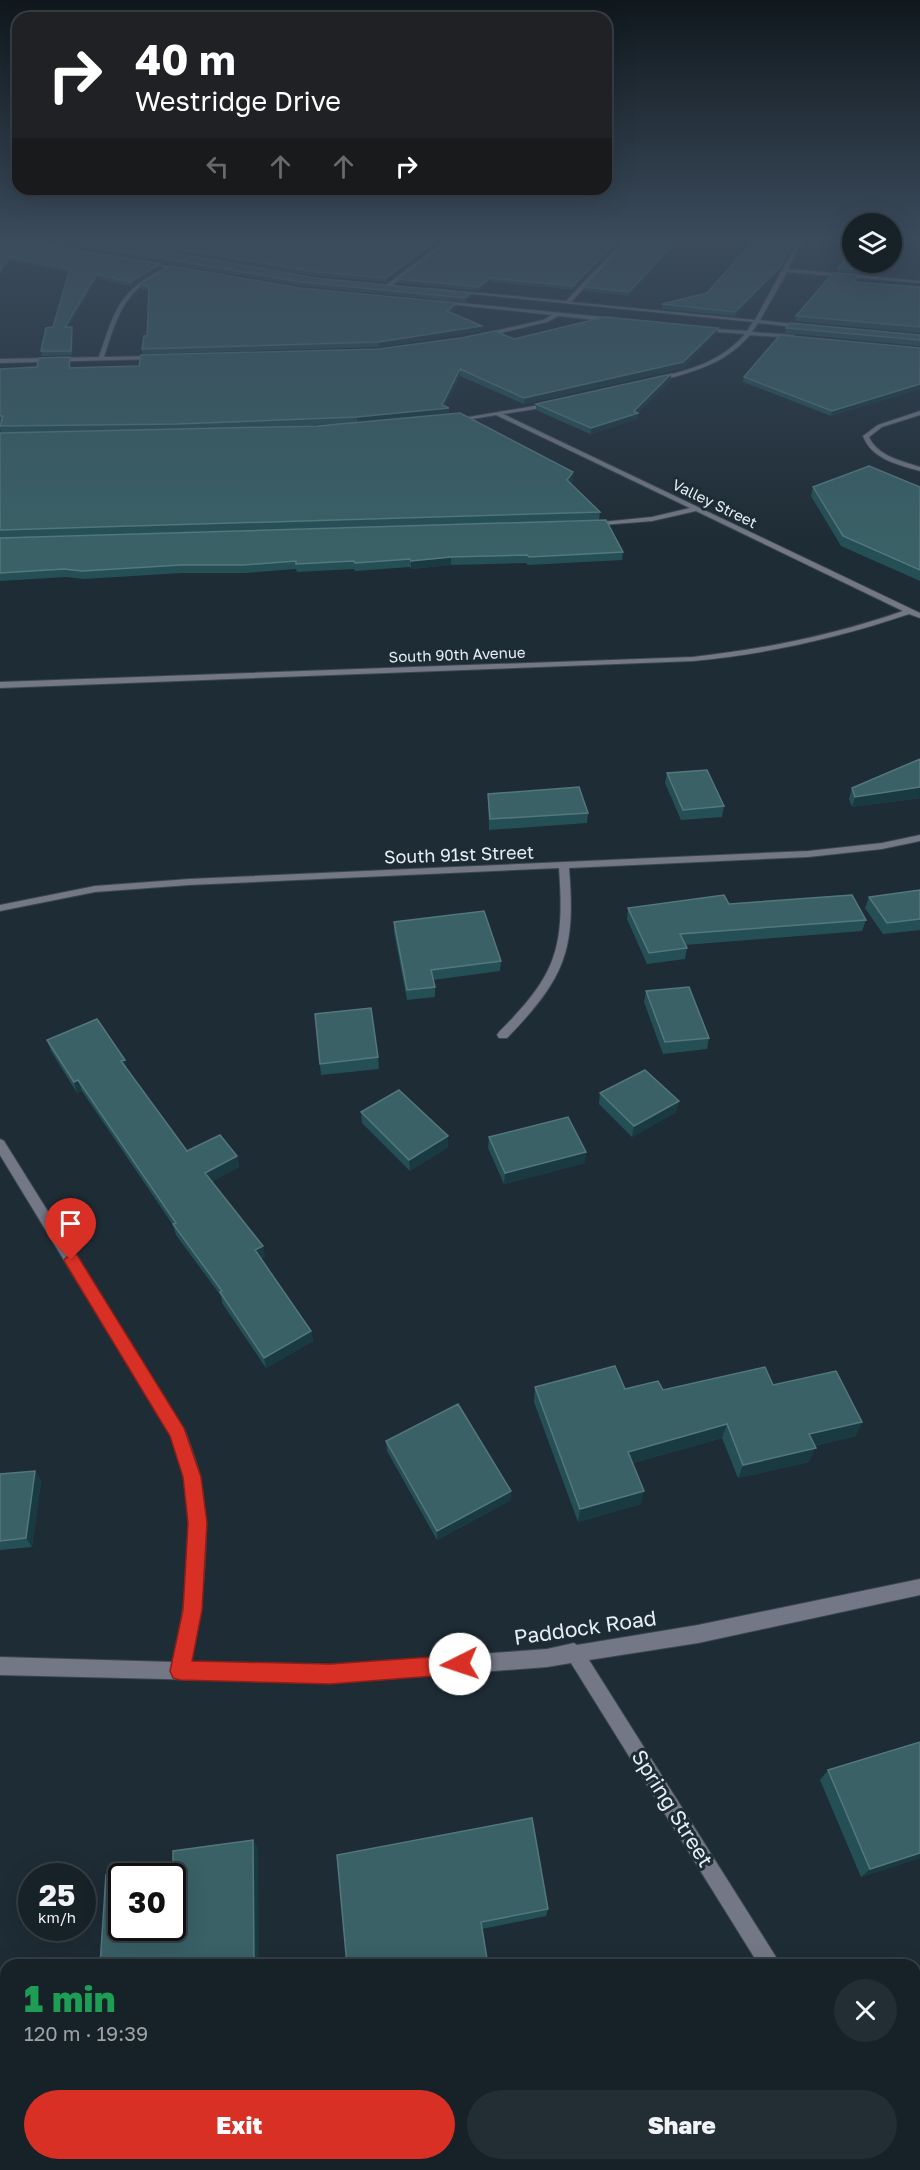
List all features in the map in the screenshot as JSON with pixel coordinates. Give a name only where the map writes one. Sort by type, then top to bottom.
[{"type":"street","points":[[100,359],[107,340]]},
{"type":"street","points":[[650,381],[720,359],[733,351],[743,340]]},
{"type":"street","points":[[0,361],[160,357]]},
{"type":"street","points":[[442,421],[555,404]]},
{"type":"street","points":[[920,413],[869,432],[867,441],[876,450],[920,469]]},
{"type":"street","name":"Valley Street","points":[[498,414],[920,616]]},
{"type":"street","points":[[581,525],[652,519],[696,509]]},
{"type":"street","name":"South 90th Avenue","points":[[0,685],[693,659],[779,649],[826,639],[909,611]]},
{"type":"street","name":"South 91st Street","points":[[0,908],[54,895],[118,887],[808,854],[882,846],[920,838]]},
{"type":"street","points":[[502,1035],[525,1013],[556,968],[567,921],[564,866]]},
{"type":"street","points":[[0,1144],[178,1433],[192,1477],[198,1523],[192,1610],[180,1671]]},
{"type":"street","name":"Paddock Road","points":[[0,1666],[330,1674],[546,1658],[698,1634],[920,1587]]},
{"type":"street","name":"Spring Street","points":[[574,1652],[767,1959]]},
{"type":"building","points":[[43,340],[71,340],[71,351],[41,351]]},
{"type":"building","points":[[143,340],[390,340],[379,342],[142,349]]},
{"type":"building","points":[[444,340],[705,340],[683,362],[524,398],[460,369],[442,405],[449,408],[357,417],[177,424],[0,426],[3,416],[0,416],[0,369],[37,367],[39,358],[70,357],[69,368],[139,366],[141,355],[379,349]]},
{"type":"building","points":[[775,340],[837,340],[920,348],[920,384],[832,411],[744,377]]},
{"type":"building","points":[[671,374],[634,411],[638,413],[591,428],[536,404]]},
{"type":"building","points":[[460,413],[573,472],[567,480],[600,512],[0,530],[0,433],[318,426]]},
{"type":"building","points":[[869,466],[920,487],[920,570],[843,536],[813,487]]},
{"type":"building","points":[[606,520],[623,552],[529,557],[527,555],[451,557],[355,563],[354,561],[296,564],[296,561],[243,565],[181,565],[0,573],[0,538]]},
{"type":"building","points":[[920,759],[920,787],[855,797],[852,788]]},
{"type":"building","points":[[707,770],[724,806],[683,810],[667,773]]},
{"type":"building","points":[[579,787],[588,813],[490,819],[488,794]]},
{"type":"building","points":[[920,890],[920,919],[887,923],[869,897]]},
{"type":"building","points":[[724,895],[729,904],[852,895],[866,920],[680,934],[687,948],[649,953],[628,908]]},
{"type":"building","points":[[484,911],[501,961],[431,970],[435,987],[407,990],[394,922]]},
{"type":"building","points":[[689,987],[709,1038],[665,1042],[646,991]]},
{"type":"building","points":[[371,1008],[378,1057],[320,1064],[315,1014]]},
{"type":"building","points":[[97,1019],[125,1060],[121,1061],[187,1151],[220,1135],[237,1156],[205,1173],[263,1246],[255,1250],[311,1331],[264,1358],[220,1292],[222,1291],[173,1224],[176,1223],[78,1080],[74,1082],[47,1040]]},
{"type":"building","points":[[645,1070],[679,1101],[634,1126],[600,1093]]},
{"type":"building","points":[[399,1090],[448,1136],[409,1160],[361,1112]]},
{"type":"building","points":[[568,1117],[586,1152],[505,1173],[489,1137]]},
{"type":"building","points":[[615,1366],[625,1389],[658,1381],[663,1390],[765,1367],[773,1385],[836,1371],[862,1422],[809,1434],[816,1448],[743,1465],[727,1424],[628,1452],[644,1491],[580,1509],[535,1387]]},
{"type":"building","points":[[458,1404],[511,1491],[437,1531],[386,1441]]},
{"type":"building","points":[[35,1471],[26,1538],[0,1541],[0,1474]]},
{"type":"building","points":[[920,1742],[920,1853],[870,1869],[828,1770]]},
{"type":"building","points":[[532,1818],[548,1909],[481,1922],[487,1959],[346,1959],[337,1855]]},
{"type":"building","points":[[253,1840],[254,1959],[100,1959],[106,1875],[108,1875],[108,1941],[186,1941],[186,1863],[173,1863],[173,1851]]},
{"type":"route","points":[[71,1260],[178,1433],[192,1477],[198,1523],[192,1610],[180,1671],[330,1674],[460,1664]]}]
